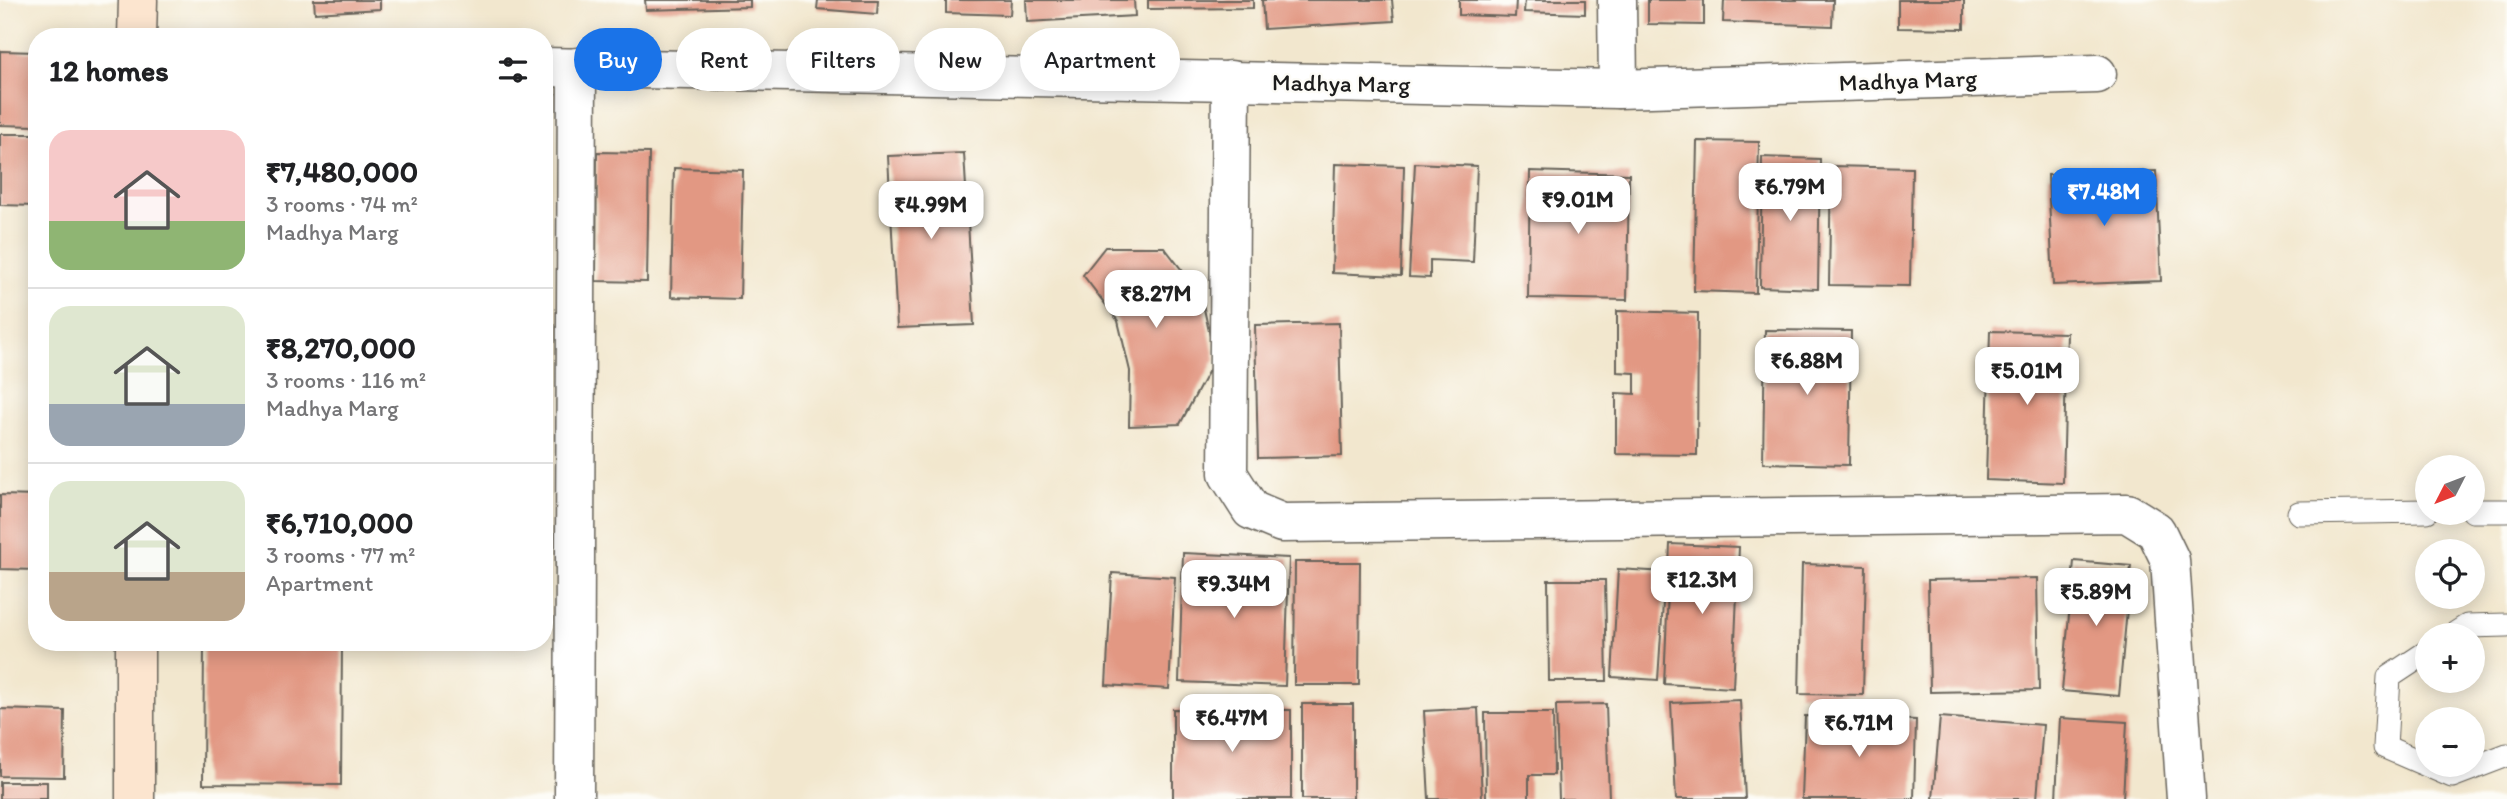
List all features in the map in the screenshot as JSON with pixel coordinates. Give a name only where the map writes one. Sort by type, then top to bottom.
[{"type":"street","points":[[137,28],[138,0]]},
{"type":"street","points":[[1617,0],[1618,89]]},
{"type":"street","points":[[560,67],[574,799]]},
{"type":"street","name":"Madhya Marg","points":[[560,67],[1618,89],[2096,74]]},
{"type":"street","points":[[1231,80],[1228,474],[1251,510],[1282,523],[2127,513],[2156,531],[2170,560],[2186,799]]},
{"type":"street","points":[[135,651],[135,799]]},
{"type":"lane","points":[[2299,513],[2415,511]]},
{"type":"lane","points":[[2485,511],[2507,511]]},
{"type":"lane","points":[[2485,626],[2507,625]]},
{"type":"lane","points":[[2415,660],[2389,677],[2385,747],[2452,776],[2507,755]]},
{"type":"building","points":[[314,0],[380,0],[380,9],[315,13]]},
{"type":"building","points":[[645,0],[750,0],[750,7],[646,10]]},
{"type":"building","points":[[818,0],[878,0],[877,14],[817,9]]},
{"type":"building","points":[[946,0],[1011,0],[1010,15],[946,13]]},
{"type":"building","points":[[1026,0],[1134,0],[1135,16],[1027,22]]},
{"type":"building","points":[[1148,0],[1253,0],[1253,8],[1148,9]]},
{"type":"building","points":[[1262,0],[1392,0],[1394,21],[1264,29]]},
{"type":"building","points":[[1459,0],[1516,0],[1515,17],[1459,15]]},
{"type":"building","points":[[1525,0],[1585,0],[1585,14],[1524,12]]},
{"type":"building","points":[[1648,0],[1704,0],[1704,25],[1648,24]]},
{"type":"building","points":[[1724,0],[1833,0],[1832,26],[1723,22]]},
{"type":"building","points":[[1898,0],[1964,0],[1964,29],[1898,28]]},
{"type":"building","points":[[0,51],[28,52],[28,126],[0,125]]},
{"type":"building","points":[[0,134],[28,134],[28,206],[0,205]]},
{"type":"building","points":[[1697,141],[1759,142],[1756,293],[1694,291]]},
{"type":"building","points":[[597,152],[649,153],[647,282],[596,281]]},
{"type":"building","points":[[964,153],[974,325],[897,328],[888,156]]},
{"type":"building","points":[[1762,157],[1820,159],[1818,289],[1760,287]]},
{"type":"building","points":[[1415,163],[1477,166],[1473,262],[1430,260],[1430,278],[1409,277]]},
{"type":"building","points":[[1335,164],[1404,166],[1401,276],[1332,273]]},
{"type":"building","points":[[1831,166],[1912,168],[1910,286],[1829,285]]},
{"type":"building","points":[[674,168],[743,170],[740,299],[671,297]]},
{"type":"building","points":[[1530,171],[1629,174],[1627,300],[1528,298]]},
{"type":"building","points":[[2156,171],[2161,281],[2053,285],[2048,175]]},
{"type":"building","points":[[1105,247],[1164,247],[1201,295],[1215,359],[1180,424],[1129,426],[1130,371],[1118,321],[1083,275]]},
{"type":"building","points":[[1617,311],[1698,313],[1697,455],[1616,454],[1616,393],[1635,394],[1635,373],[1617,372]]},
{"type":"building","points":[[1339,323],[1342,456],[1258,458],[1255,325]]},
{"type":"building","points":[[1765,330],[1851,331],[1849,465],[1763,463]]},
{"type":"building","points":[[1990,331],[2067,333],[2063,483],[1986,480]]},
{"type":"building","points":[[0,495],[28,496],[28,570],[0,569]]},
{"type":"building","points":[[1670,544],[1739,547],[1733,688],[1664,684]]},
{"type":"building","points":[[1183,553],[1289,558],[1285,686],[1179,682]]},
{"type":"building","points":[[2074,561],[2131,566],[2119,696],[2062,691]]},
{"type":"building","points":[[1295,562],[1360,562],[1359,685],[1294,685]]},
{"type":"building","points":[[1802,564],[1866,566],[1863,695],[1799,694]]},
{"type":"building","points":[[1618,569],[1665,572],[1658,680],[1612,677]]},
{"type":"building","points":[[1112,573],[1175,577],[1169,689],[1106,685]]},
{"type":"building","points":[[2037,578],[2039,690],[1930,692],[1928,580]]},
{"type":"building","points":[[1548,580],[1605,580],[1607,681],[1549,681]]},
{"type":"building","points":[[204,651],[342,651],[341,785],[203,784]]},
{"type":"building","points":[[1740,700],[1745,799],[1676,799],[1671,703]]},
{"type":"building","points":[[1302,704],[1353,704],[1353,799],[1302,799]]},
{"type":"building","points":[[1606,704],[1609,799],[1559,799],[1556,705]]},
{"type":"building","points":[[1478,708],[1482,799],[1429,799],[1424,711]]},
{"type":"building","points":[[0,709],[65,711],[64,777],[0,776]]},
{"type":"building","points":[[1173,709],[1291,710],[1291,799],[1173,799]]},
{"type":"building","points":[[1485,713],[1553,713],[1554,775],[1529,775],[1529,799],[1486,799]]},
{"type":"building","points":[[1805,716],[1916,720],[1914,799],[1802,799]]},
{"type":"building","points":[[1940,717],[2043,725],[2037,799],[1933,799]]},
{"type":"building","points":[[2060,718],[2127,722],[2123,799],[2056,799]]},
{"type":"building","points":[[0,782],[47,782],[47,799],[0,799]]}]
